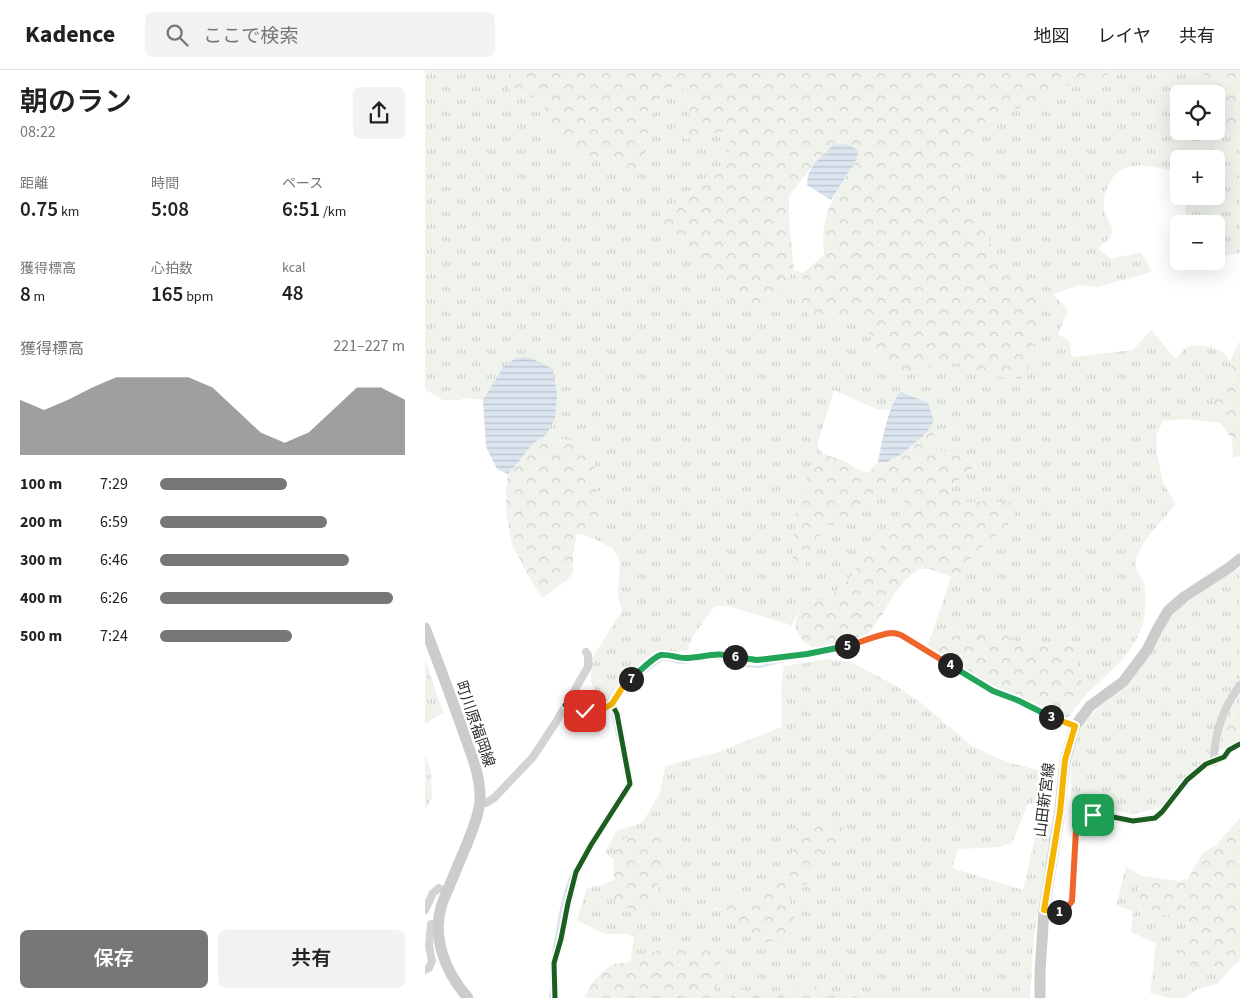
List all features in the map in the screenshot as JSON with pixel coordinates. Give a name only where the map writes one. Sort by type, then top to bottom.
[{"type":"main road","name":"山田新宮線","points":[[1040,998],[1044,910],[1059,818],[1065,760],[1075,726],[1089,706],[1123,682],[1147,650],[1168,611],[1184,597],[1240,559]]},
{"type":"main road","name":"町川原福岡線","points":[[425,628],[479,781],[480,802],[470,836],[434,924],[447,968],[457,986],[469,998]]},
{"type":"street","points":[[565,705],[591,711],[605,708],[612,704],[622,688],[654,658],[662,655],[682,658],[721,654],[757,660],[807,654],[857,644],[883,634],[892,633],[901,635],[919,645],[993,691],[1017,700],[1059,721],[1075,726]]},
{"type":"street","points":[[480,802],[486,803],[494,798],[533,757],[587,667],[588,655],[586,652]]},
{"type":"street","points":[[1214,762],[1214,749],[1221,718],[1240,685]]},
{"type":"street","points":[[555,998],[554,963],[576,872],[630,784],[617,714],[612,704]]},
{"type":"street","points":[[1044,910],[1059,912],[1067,908],[1072,901],[1076,830],[1081,819],[1093,815],[1133,820],[1155,818],[1187,780],[1206,764],[1224,757],[1229,750],[1240,744]]},
{"type":"street","points":[[425,970],[429,968],[432,961],[429,946],[434,924],[425,910],[433,893],[439,888],[447,892]]},
{"type":"street","points":[[431,964],[437,965],[445,962]]},
{"type":"green space","points":[[425,70],[509,70],[509,90],[545,101],[576,156],[597,159],[638,172],[653,110],[666,88],[682,87],[689,102],[690,120],[680,133],[686,139],[728,131],[731,149],[719,170],[660,215],[659,229],[676,233],[705,267],[783,287],[794,270],[803,273],[802,302],[827,316],[858,320],[907,375],[934,365],[959,363],[989,376],[1034,361],[1040,297],[1035,280],[1017,272],[996,253],[981,226],[959,203],[959,171],[979,159],[973,137],[985,121],[1036,103],[1054,88],[1107,76],[1110,70],[1203,70],[1204,85],[1170,85],[1170,140],[1225,140],[1225,129],[1240,129],[1240,253],[1225,256],[1225,215],[1186,215],[1185,205],[1225,205],[1225,150],[1170,150],[1170,170],[1145,166],[1127,167],[1115,175],[1105,194],[1104,209],[1112,234],[1098,248],[1111,259],[1141,252],[1152,272],[1098,287],[1079,285],[1053,294],[1068,311],[1058,334],[1069,341],[1072,357],[1133,350],[1151,330],[1176,359],[1184,349],[1195,345],[1208,346],[1220,351],[1229,360],[1234,378],[1217,393],[1212,409],[1221,423],[1186,419],[1163,421],[1156,436],[1157,453],[1163,483],[1176,504],[1142,546],[1136,560],[1136,568],[1145,588],[1144,619],[1134,644],[1120,662],[1086,694],[1077,667],[1075,649],[1065,642],[1021,647],[1007,635],[991,628],[967,630],[952,637],[935,652],[927,648],[951,577],[961,572],[975,553],[1008,525],[986,501],[962,504],[950,490],[960,478],[976,465],[958,455],[939,450],[934,438],[934,421],[897,395],[891,409],[878,410],[834,390],[817,446],[823,454],[814,463],[803,570],[813,543],[828,525],[847,524],[860,505],[871,495],[896,486],[905,503],[889,536],[871,556],[866,551],[853,575],[830,597],[823,600],[805,601],[791,625],[728,606],[715,606],[693,636],[688,650],[659,653],[650,656],[640,663],[610,702],[602,703],[591,681],[592,658],[622,611],[618,595],[620,562],[614,549],[593,538],[577,533],[594,529],[603,518],[597,495],[595,468],[570,440],[541,438],[546,435],[503,367],[483,400],[466,398],[443,400],[426,390]]},
{"type":"green space","points":[[509,70],[1110,70],[1107,76],[1054,88],[1036,103],[985,121],[973,137],[979,159],[959,171],[959,203],[981,226],[996,253],[1017,272],[1035,280],[1041,297],[1034,361],[1020,379],[989,376],[959,363],[934,365],[907,375],[874,357],[877,341],[858,320],[827,316],[810,320],[802,302],[803,273],[824,255],[823,230],[829,208],[857,159],[833,145],[813,165],[789,196],[789,220],[794,270],[783,287],[765,304],[747,307],[730,298],[723,272],[705,267],[689,258],[683,240],[680,237],[659,229],[660,215],[719,170],[731,149],[728,131],[686,139],[680,133],[690,120],[689,102],[682,87],[666,88],[653,110],[638,174],[597,159],[576,156],[544,124],[545,101],[509,90]]},
{"type":"green space","points":[[1203,70],[1240,70],[1240,129],[1225,129],[1225,85],[1204,85]]},
{"type":"green space","points":[[1240,341],[1240,456],[1233,457],[1232,439],[1212,409],[1217,393],[1234,378],[1230,360]]},
{"type":"green space","points":[[934,421],[934,438],[939,450],[958,455],[976,465],[960,478],[950,490],[962,503],[986,501],[1012,503],[1016,513],[1008,525],[975,553],[961,572],[951,577],[931,569],[918,569],[905,580],[856,650],[821,654],[805,642],[797,632],[796,619],[799,611],[805,601],[823,600],[830,597],[853,575],[866,551],[872,556],[889,536],[905,503],[896,486],[871,495],[860,505],[847,524],[828,525],[813,544],[803,570],[797,572],[793,560],[798,500],[814,463],[823,454],[845,461],[854,468],[868,473],[878,462],[887,462],[903,453],[926,433]]},
{"type":"green space","points":[[541,438],[570,440],[590,448],[595,468],[597,495],[603,518],[594,529],[577,533],[573,555],[573,573],[566,581],[542,598],[512,544],[506,512],[508,474],[532,444]]},
{"type":"green space","points":[[1240,568],[1240,701],[1225,729],[1218,751],[1182,779],[1162,807],[1133,814],[1112,810],[1079,810],[1072,805],[1071,768],[1073,748],[1083,723],[1099,707],[1125,688],[1157,644],[1168,620],[1181,607],[1213,583]]},
{"type":"green space","points":[[991,628],[1007,635],[1022,647],[1065,642],[1075,649],[1077,667],[1086,694],[1061,727],[988,693],[945,669],[936,658],[935,652],[952,637],[967,630]]},
{"type":"green space","points":[[425,658],[443,713],[425,724]]},
{"type":"green space","points":[[828,659],[851,662],[919,701],[972,746],[1006,762],[1054,774],[1053,799],[1028,804],[1012,843],[999,847],[958,849],[952,868],[1023,890],[1038,824],[1053,825],[1034,935],[1030,998],[863,998],[819,990],[813,979],[790,992],[745,991],[727,988],[732,998],[711,998],[723,973],[664,948],[630,962],[634,938],[628,934],[604,934],[577,920],[587,888],[614,880],[614,900],[657,900],[658,875],[663,859],[618,841],[614,859],[605,853],[616,831],[642,823],[660,793],[665,766],[718,752],[782,727],[781,685],[784,666]],"holes":[[[794,847],[825,849],[809,883],[792,890],[789,906],[799,928],[741,932],[728,911],[713,908],[736,899],[751,901],[790,860]]]},
{"type":"green space","points":[[1240,701],[1240,740],[1218,751],[1224,732]]},
{"type":"green space","points":[[425,754],[431,771],[432,798],[425,809]]},
{"type":"green space","points":[[1240,818],[1240,960],[1233,966],[1207,967],[1185,965],[1179,954],[1192,927],[1188,919],[1171,915],[1153,914],[1140,910],[1137,886],[1142,876],[1177,881],[1188,879],[1202,854],[1216,845]]},
{"type":"green space","points":[[825,820],[842,822],[841,844],[825,849],[809,883],[792,890],[789,906],[799,928],[783,940],[761,943],[741,932],[728,911],[712,907],[722,899],[751,901],[790,860],[797,828]]},
{"type":"green space","points":[[640,833],[657,834],[663,843],[663,859],[658,875],[657,900],[649,914],[631,910],[614,900],[613,864],[618,841]]},
{"type":"green space","points":[[1126,867],[1142,876],[1137,886],[1140,910],[1153,914],[1171,915],[1188,919],[1193,927],[1179,954],[1207,967],[1233,966],[1217,984],[1197,989],[1186,998],[1170,998],[1150,993],[1156,943],[1131,932],[1133,911],[1116,906]]},
{"type":"green space","points":[[716,946],[723,973],[711,998],[586,998],[585,995],[595,979],[611,965],[628,962],[664,948]]},
{"type":"green space","points":[[813,978],[819,990],[863,998],[732,998],[727,988],[735,984],[745,991],[790,992]]},
{"type":"shaded area","points":[[847,144],[858,150],[857,159],[831,200],[807,185],[808,175],[813,165],[833,145]]},
{"type":"shaded area","points":[[529,357],[553,369],[557,394],[555,418],[546,435],[532,444],[508,474],[497,469],[486,447],[483,400],[503,367],[516,358]]},
{"type":"shaded area","points":[[901,392],[928,403],[934,421],[926,433],[903,453],[887,462],[878,462],[889,414]]},
{"type":"waterway","points":[[643,673],[663,659],[681,663],[719,658],[747,666],[759,667],[787,660]]},
{"type":"waterway","points":[[613,713],[618,739]]},
{"type":"waterway","points":[[553,953],[562,904],[571,876]]},
{"type":"waterway","points":[[550,998],[551,991]]},
{"type":"cycle path","points":[[565,705],[585,711],[605,708],[612,704],[622,688],[640,671],[654,658],[662,655],[682,658],[713,654],[757,660],[807,654],[858,644],[892,633],[901,635],[919,645],[993,691],[1058,721],[1075,726]]},
{"type":"cycle path","points":[[555,998],[554,963],[576,872],[630,784],[617,714],[612,704]]},
{"type":"cycle path","points":[[1044,910],[1060,911],[1066,908],[1072,901],[1076,830],[1081,819],[1093,815],[1133,821],[1155,818],[1187,780],[1206,764],[1224,757],[1229,750],[1240,744]]},
{"type":"route","points":[[585,711],[605,708],[612,704],[622,688],[654,658],[662,655],[691,658],[713,654],[757,660],[807,654],[857,644],[883,634],[892,633],[901,635],[919,645],[993,691],[1017,700],[1059,721],[1075,726],[1065,760],[1059,818],[1044,910],[1059,912],[1067,908],[1072,901],[1076,830],[1081,819],[1093,815]]}]
